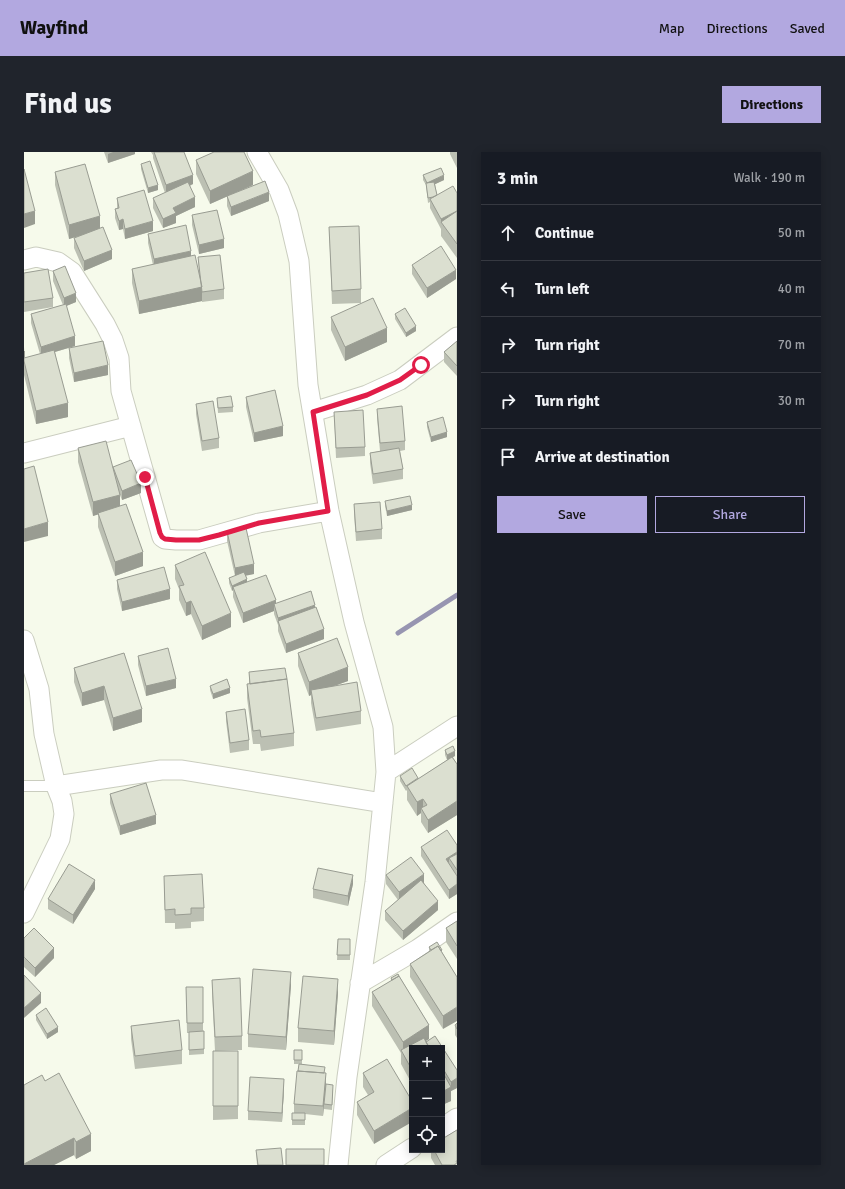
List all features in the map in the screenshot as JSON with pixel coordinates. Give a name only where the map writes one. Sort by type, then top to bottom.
[{"type":"street","points":[[257,152],[279,190],[288,214],[299,261],[308,385],[328,511],[354,622],[382,727],[386,772],[375,882],[346,1077],[338,1165]]},
{"type":"street","points":[[24,260],[36,257],[58,262],[72,272],[105,324],[113,340],[119,358],[121,391],[162,537],[165,539],[176,540],[199,540],[259,523],[328,511]]},
{"type":"street","points":[[313,412],[367,395],[400,380],[457,337]]},
{"type":"street","points":[[24,453],[131,426]]},
{"type":"street","points":[[24,640],[39,688],[44,734],[64,814],[60,839],[24,913]]},
{"type":"street","points":[[386,772],[457,726]]},
{"type":"street","points":[[56,786],[161,770],[182,770],[383,803]]},
{"type":"street","points":[[360,983],[418,949],[457,922]]},
{"type":"street","points":[[445,1126],[457,1118]]},
{"type":"street","points":[[386,1165],[409,1150]]},
{"type":"lane","points":[[24,786],[56,786]]},
{"type":"building","points":[[154,152],[184,152],[193,175],[166,185]]},
{"type":"building","points":[[214,152],[244,152],[253,171],[210,191],[196,160]]},
{"type":"building","points":[[150,161],[158,185],[148,188],[141,164]]},
{"type":"building","points":[[85,164],[100,216],[69,225],[55,172]]},
{"type":"building","points":[[441,168],[444,175],[427,183],[423,175]]},
{"type":"building","points":[[24,169],[35,211],[24,214]]},
{"type":"building","points":[[265,181],[269,192],[231,207],[227,196]]},
{"type":"building","points":[[188,182],[195,197],[173,208],[176,213],[163,219],[153,198]]},
{"type":"building","points":[[434,182],[437,195],[428,198],[426,183]]},
{"type":"building","points":[[453,186],[457,193],[457,211],[441,219],[430,199]]},
{"type":"building","points":[[144,190],[153,221],[125,229],[123,219],[119,221],[115,209],[119,208],[117,198]]},
{"type":"building","points":[[217,210],[224,239],[199,245],[192,215]]},
{"type":"building","points":[[457,211],[457,244],[441,222]]},
{"type":"building","points":[[186,225],[191,251],[154,259],[148,234]]},
{"type":"building","points":[[359,226],[361,289],[332,291],[329,227]]},
{"type":"building","points":[[103,227],[112,250],[84,261],[74,238]]},
{"type":"building","points":[[441,246],[456,270],[427,288],[412,265]]},
{"type":"building","points":[[195,255],[202,287],[139,301],[132,269]]},
{"type":"building","points":[[220,255],[224,289],[202,292],[198,257]]},
{"type":"building","points":[[65,266],[76,293],[64,298],[53,271]]},
{"type":"building","points":[[48,269],[53,298],[24,302],[24,273]]},
{"type":"building","points":[[373,298],[387,328],[345,347],[331,317]]},
{"type":"building","points":[[66,304],[75,336],[41,347],[31,314]]},
{"type":"building","points":[[405,308],[416,326],[406,333],[395,314]]},
{"type":"building","points":[[103,341],[108,365],[74,373],[69,348]]},
{"type":"building","points":[[457,341],[457,366],[444,352]]},
{"type":"building","points":[[54,350],[68,403],[36,411],[24,358]]},
{"type":"building","points":[[275,390],[283,426],[254,433],[246,397]]},
{"type":"building","points":[[231,396],[233,407],[218,408],[217,398]]},
{"type":"building","points":[[213,401],[219,438],[202,441],[196,404]]},
{"type":"building","points":[[402,406],[405,441],[380,443],[377,409]]},
{"type":"building","points":[[363,410],[365,447],[336,448],[334,412]]},
{"type":"building","points":[[443,417],[447,432],[431,437],[427,422]]},
{"type":"building","points":[[106,441],[120,495],[93,502],[78,448]]},
{"type":"building","points":[[399,448],[403,469],[373,474],[370,453]]},
{"type":"building","points":[[131,460],[141,483],[122,491],[113,467]]},
{"type":"building","points":[[34,466],[48,522],[24,529],[24,469]]},
{"type":"building","points":[[410,496],[412,505],[387,511],[385,501]]},
{"type":"building","points":[[380,502],[382,529],[356,532],[354,504]]},
{"type":"building","points":[[126,504],[143,552],[115,562],[98,513]]},
{"type":"building","points":[[246,528],[254,564],[235,568],[227,531]]},
{"type":"building","points":[[205,552],[231,613],[202,626],[191,601],[186,603],[179,586],[184,585],[175,565]]},
{"type":"building","points":[[164,567],[170,589],[122,602],[117,580]]},
{"type":"building","points":[[244,572],[247,579],[232,586],[229,578]]},
{"type":"building","points":[[266,575],[276,600],[243,613],[233,587]]},
{"type":"building","points":[[311,591],[315,605],[278,618],[274,604]]},
{"type":"building","points":[[316,607],[324,629],[286,644],[278,621]]},
{"type":"building","points":[[337,638],[348,667],[309,682],[298,653]]},
{"type":"building","points":[[168,648],[176,679],[146,686],[138,656]]},
{"type":"building","points":[[124,653],[142,709],[113,718],[104,686],[82,693],[74,668]]},
{"type":"building","points":[[285,668],[287,679],[250,684],[249,672]]},
{"type":"building","points":[[227,679],[230,688],[213,694],[210,686]]},
{"type":"building","points":[[287,679],[294,733],[261,737],[260,730],[253,731],[247,684]]},
{"type":"building","points":[[357,682],[361,711],[316,718],[311,690]]},
{"type":"building","points":[[245,709],[249,740],[230,743],[226,712]]},
{"type":"building","points":[[453,746],[455,751],[447,755],[445,750]]},
{"type":"building","points":[[452,757],[457,764],[457,801],[428,820],[421,808],[427,805],[423,799],[417,802],[407,786]]},
{"type":"building","points":[[412,768],[418,778],[406,786],[400,776]]},
{"type":"building","points":[[146,783],[156,815],[120,826],[110,794]]},
{"type":"building","points":[[447,830],[457,845],[457,852],[446,859],[457,876],[457,884],[449,890],[421,847]]},
{"type":"building","points":[[457,854],[457,870],[449,858]]},
{"type":"building","points":[[411,857],[424,874],[399,892],[386,875]]},
{"type":"building","points":[[69,864],[95,880],[73,915],[48,899]]},
{"type":"building","points":[[318,868],[353,875],[348,896],[313,889]]},
{"type":"building","points":[[202,874],[204,908],[191,908],[191,914],[175,915],[175,909],[165,910],[164,876]]},
{"type":"building","points":[[421,880],[438,901],[403,931],[385,911]]},
{"type":"building","points":[[457,921],[457,946],[446,928]]},
{"type":"building","points":[[34,928],[54,948],[35,968],[24,957],[24,938]]},
{"type":"building","points":[[338,939],[350,939],[350,955],[337,955]]},
{"type":"building","points":[[437,942],[442,950],[441,951],[438,946],[431,950],[429,947]]},
{"type":"building","points":[[438,946],[457,977],[457,1007],[443,1016],[410,964]]},
{"type":"building","points":[[253,969],[291,972],[286,1037],[248,1034]]},
{"type":"building","points":[[398,974],[399,976],[392,980],[391,978]]},
{"type":"building","points":[[24,975],[41,993],[24,1008]]},
{"type":"building","points":[[303,976],[338,979],[334,1031],[298,1028]]},
{"type":"building","points":[[399,976],[429,1025],[403,1042],[372,992]]},
{"type":"building","points":[[240,978],[242,1036],[215,1037],[212,980]]},
{"type":"building","points":[[186,987],[203,987],[203,1023],[187,1023]]},
{"type":"building","points":[[46,1008],[58,1027],[47,1034],[36,1015]]},
{"type":"building","points":[[179,1020],[182,1050],[135,1056],[131,1026]]},
{"type":"building","points":[[204,1031],[204,1049],[189,1050],[189,1032]]},
{"type":"building","points":[[435,1036],[441,1045],[428,1045],[426,1042]]},
{"type":"building","points":[[424,1038],[428,1045],[411,1045]]},
{"type":"building","points":[[409,1046],[409,1065],[401,1050]]},
{"type":"building","points":[[294,1050],[302,1050],[302,1060],[294,1060]]},
{"type":"building","points":[[213,1051],[238,1051],[238,1106],[213,1106]]},
{"type":"building","points":[[445,1051],[457,1070],[457,1078],[451,1082],[445,1072]]},
{"type":"building","points":[[387,1059],[409,1096],[409,1110],[374,1131],[357,1102],[374,1092],[363,1073]]},
{"type":"building","points":[[299,1064],[325,1067],[324,1073],[298,1071]]},
{"type":"building","points":[[297,1071],[326,1073],[323,1106],[294,1104]]},
{"type":"building","points":[[59,1073],[91,1134],[76,1142],[74,1138],[24,1164],[24,1085],[42,1075],[45,1081]]},
{"type":"building","points":[[445,1076],[451,1087],[445,1090]]},
{"type":"building","points":[[250,1077],[284,1079],[282,1113],[248,1111]]},
{"type":"building","points":[[326,1084],[333,1085],[332,1105],[324,1104]]},
{"type":"building","points":[[292,1113],[305,1113],[305,1120],[292,1120]]},
{"type":"building","points":[[457,1130],[457,1163],[454,1165],[442,1165],[436,1153],[445,1153],[445,1137]]},
{"type":"building","points":[[281,1148],[283,1165],[258,1165],[256,1150]]},
{"type":"building","points":[[286,1149],[324,1149],[324,1165],[286,1165]]},
{"type":"waterway","points":[[398,633],[457,595]]},
{"type":"route","points":[[145,477],[160,533],[165,539],[199,540],[259,523],[328,511],[313,412],[367,395],[400,380],[421,365]]}]
